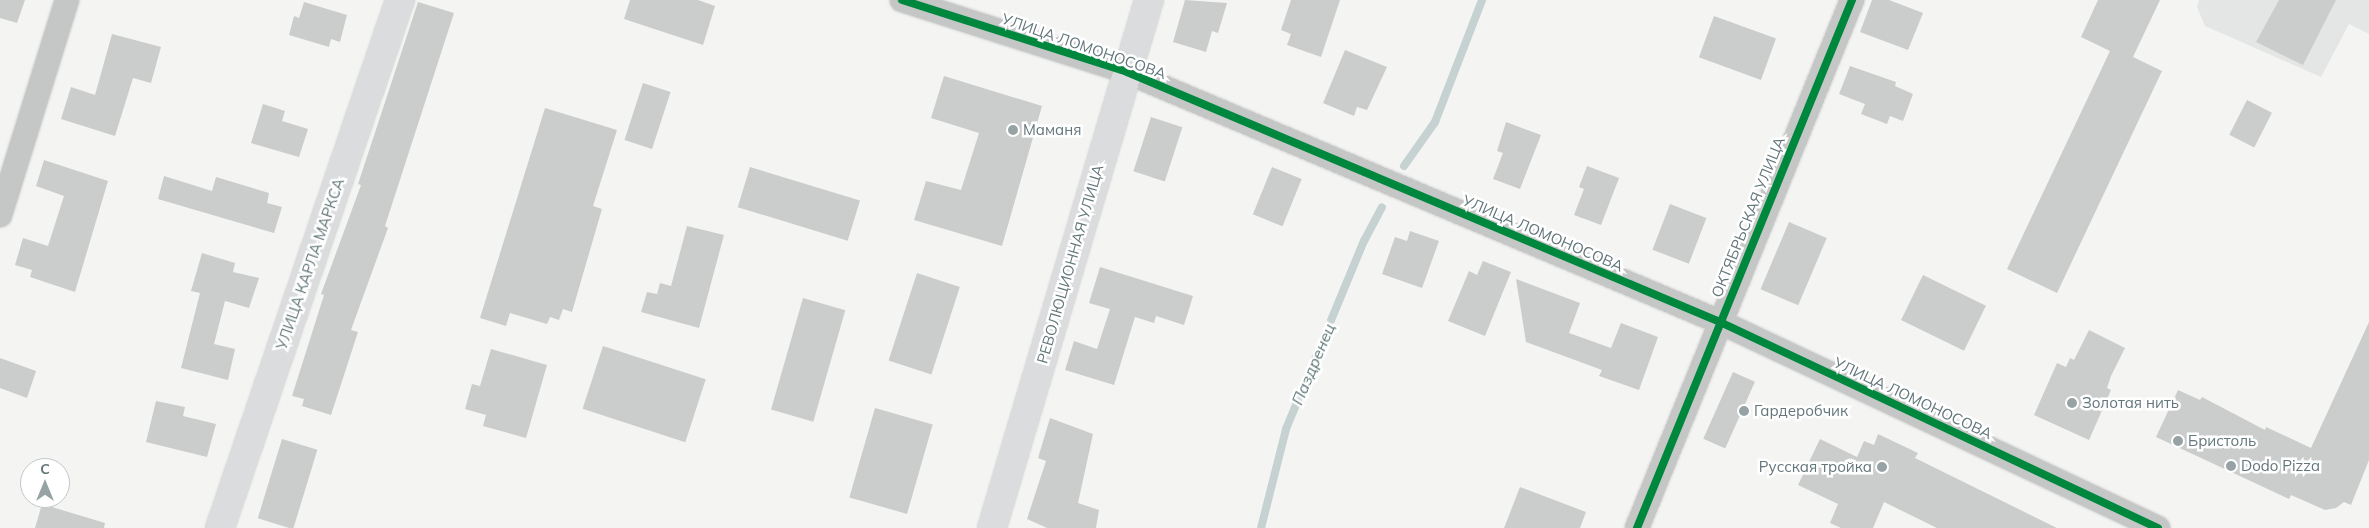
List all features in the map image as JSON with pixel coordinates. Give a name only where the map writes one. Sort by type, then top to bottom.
[{"type":"main road","name":"УЛИЦА КАРЛА МАРКСА","points":[[220,528],[400,0]]},
{"type":"main road","name":"РЕВОЛЮЦИОННАЯ УЛИЦА","points":[[992,528],[1126,72],[1149,0]]},
{"type":"street","points":[[0,215],[67,0]]},
{"type":"street","name":"УЛИЦА ЛОМОНОСОВА","points":[[902,0],[1126,72],[1720,322],[2158,528]]},
{"type":"street","name":"ОКТЯБРЬСКАЯ УЛИЦА","points":[[1637,528],[1852,0]]},
{"type":"shaded area","points":[[2199,0],[2369,0],[2369,34],[2349,24],[2321,77],[2205,26],[2197,7]]},
{"type":"building","points":[[0,0],[25,0],[17,23],[0,18]]},
{"type":"building","points":[[630,0],[698,0],[715,6],[703,45],[624,19]]},
{"type":"building","points":[[1185,0],[1227,3],[1218,33],[1212,31],[1206,52],[1173,42]]},
{"type":"building","points":[[1291,0],[1340,0],[1321,57],[1287,45],[1291,34],[1281,30]]},
{"type":"building","points":[[1872,0],[1889,0],[1923,13],[1908,50],[1860,32]]},
{"type":"building","points":[[2098,0],[2160,0],[2133,57],[2162,71],[2057,293],[2007,269],[2110,51],[2081,37]]},
{"type":"building","points":[[2279,0],[2336,0],[2303,65],[2256,42]]},
{"type":"building","points":[[304,2],[347,15],[340,42],[331,39],[329,47],[289,35],[294,16],[299,18]]},
{"type":"building","points":[[418,2],[454,13],[385,226],[388,228],[351,330],[358,332],[331,415],[302,406],[304,399],[292,396],[324,295],[321,294],[361,185],[358,184]]},
{"type":"building","points":[[1714,16],[1776,39],[1761,80],[1699,57]]},
{"type":"building","points":[[112,34],[161,47],[151,83],[133,78],[115,136],[61,119],[71,87],[95,95]]},
{"type":"building","points":[[1345,50],[1387,67],[1367,110],[1357,107],[1354,116],[1323,103]]},
{"type":"building","points":[[1850,66],[1896,82],[1895,86],[1913,94],[1903,121],[1890,116],[1887,124],[1861,114],[1865,104],[1839,94]]},
{"type":"building","points":[[944,76],[1042,106],[1002,246],[914,220],[926,181],[961,190],[979,133],[931,118]]},
{"type":"building","points":[[643,83],[671,92],[652,149],[624,140]]},
{"type":"building","points":[[2247,100],[2272,113],[2254,147],[2229,135]]},
{"type":"building","points":[[263,104],[285,111],[282,121],[308,129],[299,157],[251,143]]},
{"type":"building","points":[[545,108],[617,130],[593,206],[602,209],[572,312],[563,309],[559,320],[550,317],[547,324],[510,313],[506,326],[480,318]]},
{"type":"building","points":[[1151,117],[1182,127],[1165,181],[1133,171]]},
{"type":"building","points":[[1506,122],[1541,135],[1520,189],[1493,179],[1503,153],[1497,151]]},
{"type":"building","points":[[44,160],[108,181],[75,292],[30,277],[32,270],[15,265],[23,238],[48,246],[64,196],[36,186]]},
{"type":"building","points":[[1587,166],[1619,178],[1601,225],[1574,215],[1584,189],[1579,187]]},
{"type":"building","points":[[750,167],[860,201],[848,241],[738,207]]},
{"type":"building","points":[[1272,167],[1302,179],[1283,226],[1253,214]]},
{"type":"building","points":[[164,176],[212,191],[216,177],[269,193],[267,203],[282,207],[274,233],[158,199]]},
{"type":"building","points":[[1670,204],[1706,218],[1689,264],[1652,250]]},
{"type":"building","points":[[1789,222],[1827,238],[1798,305],[1760,289]]},
{"type":"building","points":[[687,226],[724,235],[699,328],[641,312],[647,292],[657,294],[660,283],[671,286]]},
{"type":"building","points":[[1410,231],[1439,241],[1422,288],[1382,274],[1395,237],[1407,241]]},
{"type":"building","points":[[202,253],[235,263],[233,272],[259,278],[249,308],[225,301],[214,344],[235,349],[228,380],[181,368],[200,293],[191,291]]},
{"type":"building","points":[[1483,261],[1511,272],[1485,336],[1448,321],[1469,271],[1477,275]]},
{"type":"building","points":[[1100,267],[1193,296],[1184,325],[1156,316],[1154,323],[1135,317],[1114,385],[1065,370],[1074,341],[1097,349],[1110,309],[1089,303]]},
{"type":"building","points":[[917,273],[960,287],[931,374],[889,360]]},
{"type":"building","points":[[1923,275],[1986,306],[1964,351],[1901,320]]},
{"type":"building","points":[[1516,279],[1580,303],[1569,333],[1611,348],[1621,323],[1658,337],[1639,390],[1599,376],[1602,370],[1526,342]]},
{"type":"building","points":[[803,298],[845,310],[813,422],[771,410]]},
{"type":"building","points":[[2369,322],[2369,460],[2351,505],[2344,502],[2336,508],[2325,510],[2291,495],[2289,499],[2156,437],[2178,390],[2200,400],[2202,397],[2265,430],[2266,427],[2311,448]]},
{"type":"building","name":"Золотая нить","points":[[2089,330],[2125,348],[2111,376],[2107,388],[2111,390],[2089,440],[2034,415],[2057,363],[2066,367],[2070,358],[2074,360]]},
{"type":"building","points":[[603,346],[706,379],[685,442],[583,409]]},
{"type":"building","points":[[491,349],[547,365],[526,438],[483,426],[486,415],[465,409],[472,384],[480,386]]},
{"type":"building","points":[[0,358],[36,371],[27,398],[0,388]]},
{"type":"building","points":[[1733,372],[1755,382],[1725,448],[1703,439]]},
{"type":"building","points":[[156,401],[185,407],[183,416],[216,424],[207,457],[146,442]]},
{"type":"building","points":[[875,408],[933,425],[907,514],[849,497]]},
{"type":"building","points":[[1050,418],[1093,434],[1078,503],[1099,510],[1096,528],[1047,528],[1027,519],[1046,461],[1038,458]]},
{"type":"building","points":[[1878,434],[1918,453],[1915,458],[2057,528],[1937,528],[1884,502],[1873,528],[1841,528],[1830,523],[1838,504],[1798,485],[1820,439],[1857,457],[1864,441],[1874,445]]},
{"type":"building","points":[[282,439],[317,450],[293,528],[258,518]]},
{"type":"building","points":[[1520,487],[1586,512],[1580,528],[1504,528]]},
{"type":"building","points":[[41,508],[55,508],[105,523],[104,528],[35,528]]},
{"type":"waterway","name":"Паздренец","points":[[1404,166],[1435,122],[1482,0]]},
{"type":"waterway","name":"Паздренец","points":[[1261,528],[1286,429],[1364,241],[1382,207]]},
{"type":"cycle path","points":[[902,0],[1127,72],[1720,322],[2158,528]]},
{"type":"cycle path","points":[[1637,528],[1852,0]]},
{"type":"place","name":"Маманя","points":[[1013,130]]},
{"type":"place","name":"Золотая нить","points":[[2072,403]]},
{"type":"place","name":"Гардеробчик","points":[[1744,411]]},
{"type":"place","name":"Бристоль","points":[[2178,441]]},
{"type":"place","name":"Dodo Pizza","points":[[2231,466]]},
{"type":"place","name":"Русская тройка","points":[[1882,467]]}]
